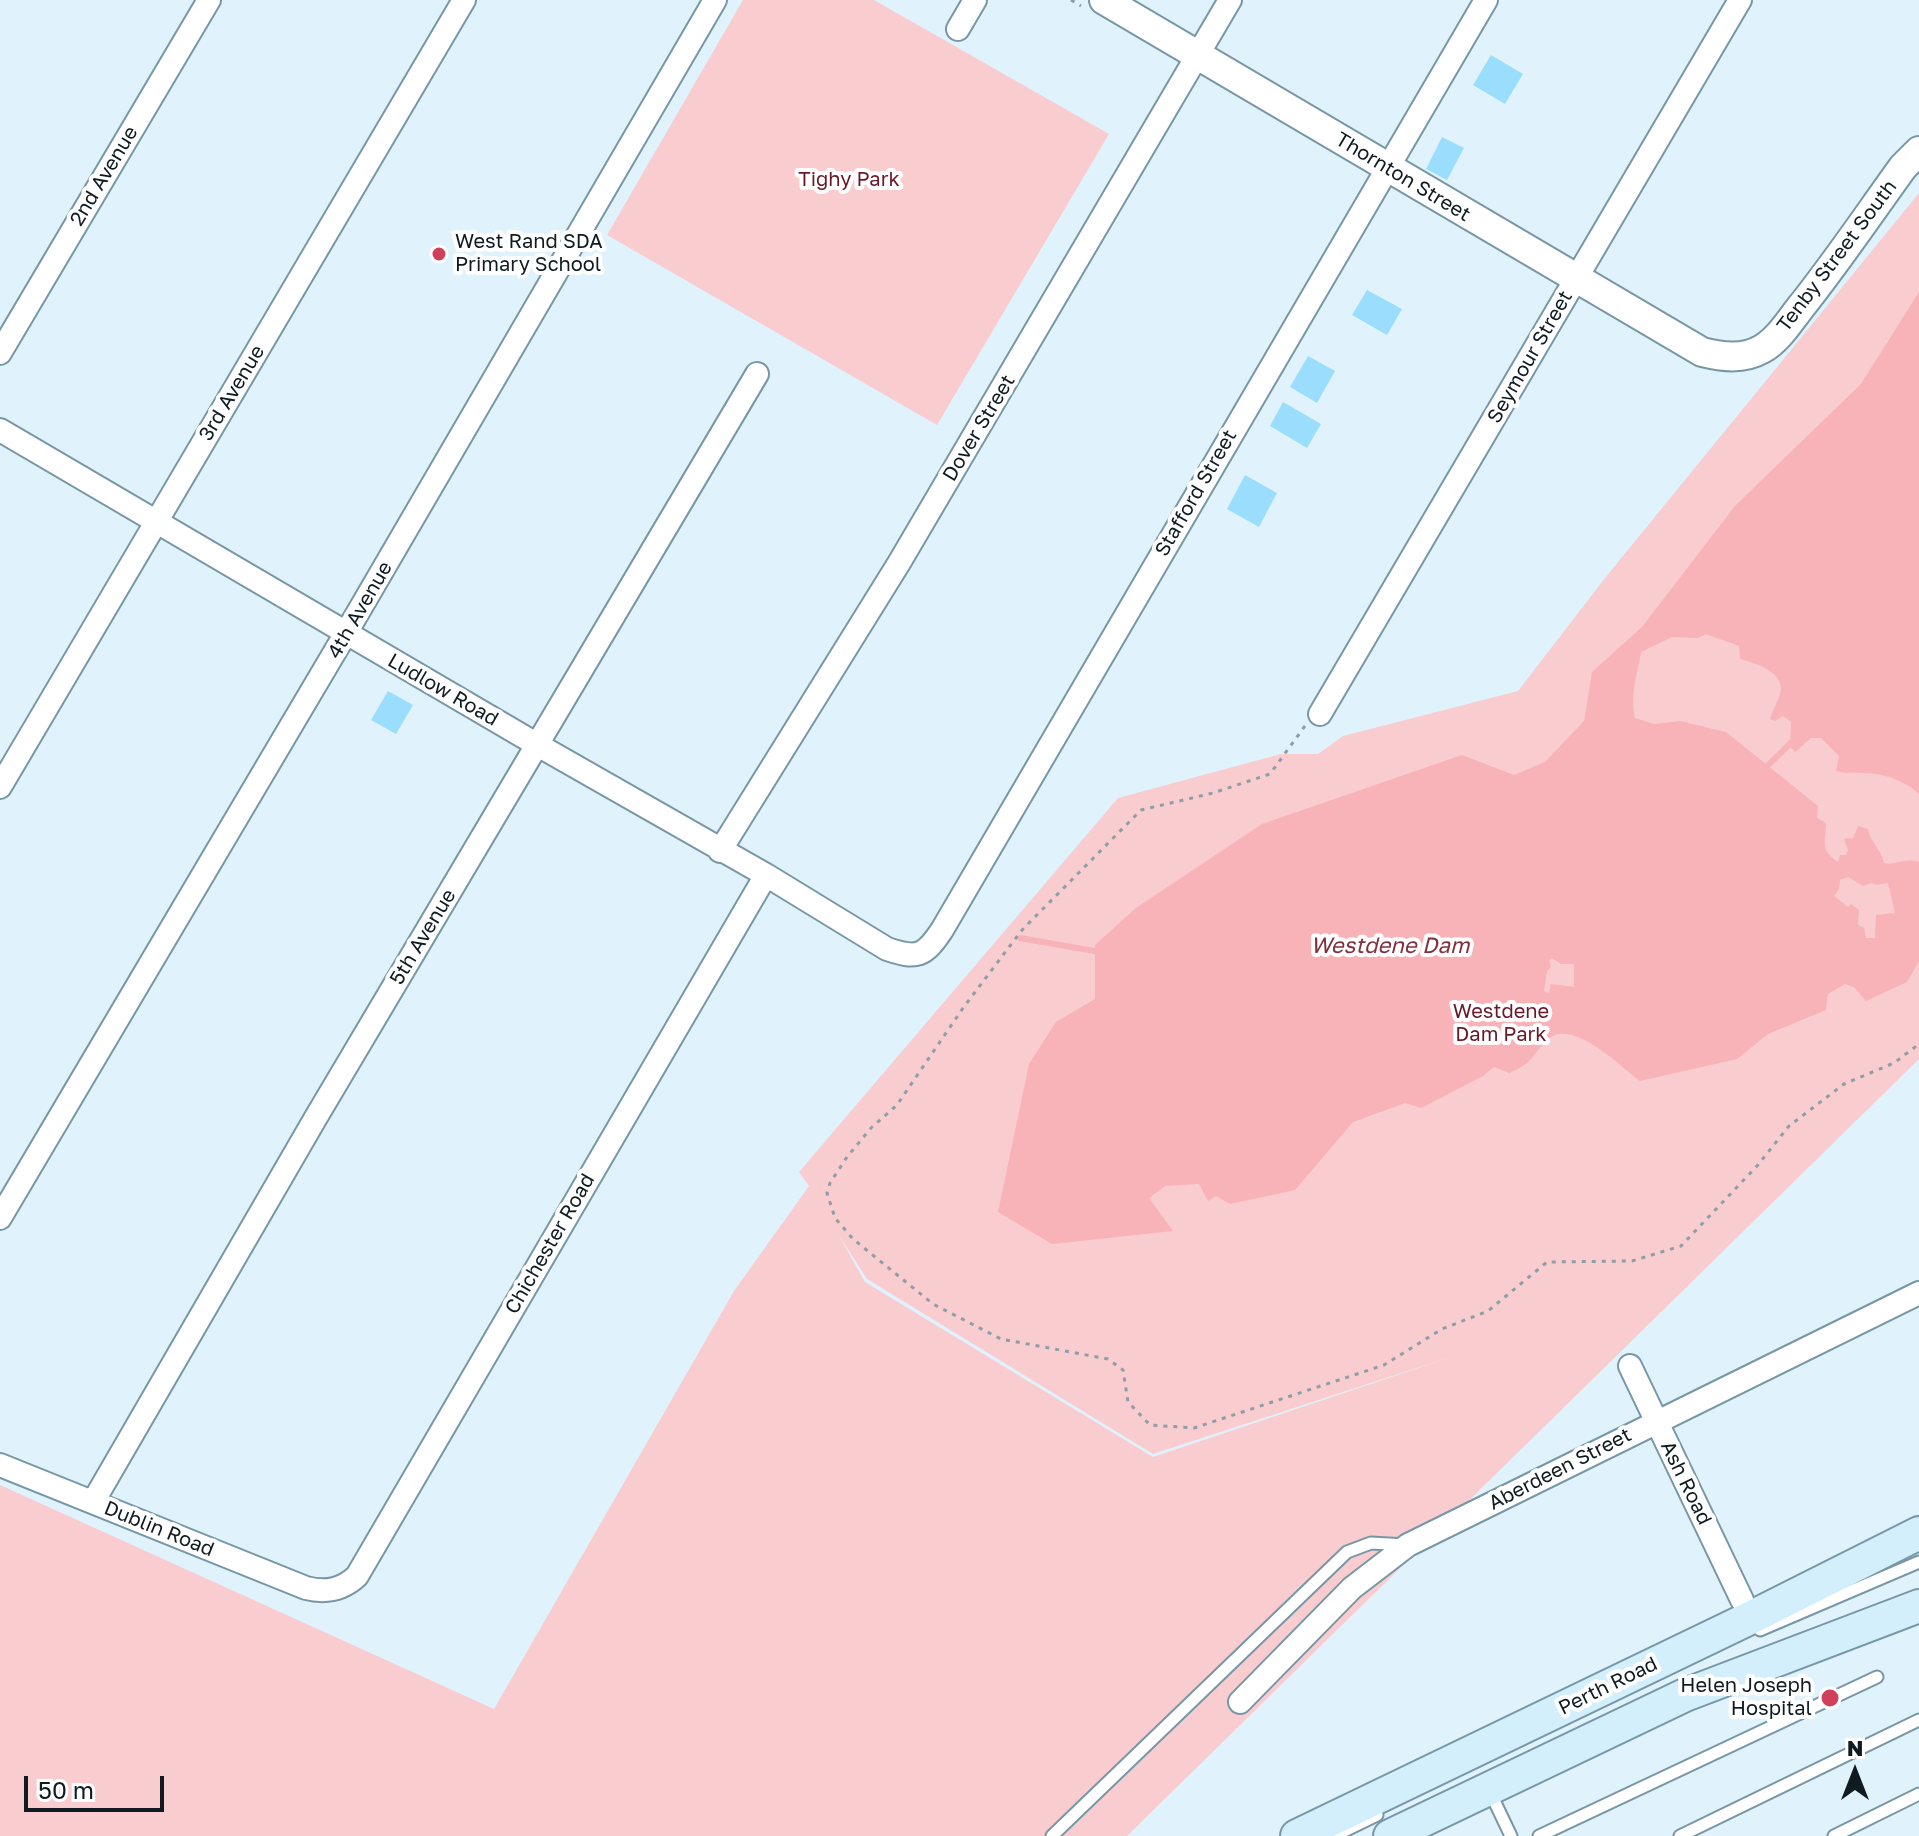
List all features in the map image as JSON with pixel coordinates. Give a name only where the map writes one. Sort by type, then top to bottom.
[{"type":"main road","name":"Perth Road","points":[[1297,1836],[1915,1554]]},
{"type":"main road","name":"Perth Road","points":[[1388,1823],[1488,1788],[1685,1695],[1919,1606]]},
{"type":"street","name":"2nd Avenue","points":[[0,353],[209,0]]},
{"type":"street","name":"3rd Avenue","points":[[0,787],[464,0]]},
{"type":"street","name":"4th Avenue","points":[[0,1218],[715,0]]},
{"type":"street","points":[[958,29],[975,0]]},
{"type":"street","name":"Thornton Street","points":[[1104,0],[1702,352]]},
{"type":"street","name":"Dover Street","points":[[720,851],[899,563],[1230,0]]},
{"type":"street","name":"Stafford Street","points":[[887,949],[907,955],[920,954],[931,947],[942,930],[1486,0]]},
{"type":"street","name":"Seymour Street","points":[[1320,714],[1740,0]]},
{"type":"street","name":"Tenby Street South","points":[[1702,352],[1730,357],[1748,355],[1764,348],[1777,336],[1911,159],[1919,132]]},
{"type":"street","name":"5th Avenue","points":[[93,1502],[536,744],[757,374]]},
{"type":"street","name":"Ludlow Road","points":[[0,430],[766,875],[887,949]]},
{"type":"street","name":"Chichester Road","points":[[319,1591],[340,1588],[357,1576],[766,875]]},
{"type":"street","name":"Aberdeen Street","points":[[1240,1702],[1352,1588],[1408,1545],[1919,1293]]},
{"type":"street","name":"Ash Road","points":[[1630,1366],[1742,1600]]},
{"type":"street","name":"Dublin Road","points":[[0,1465],[319,1591]]},
{"type":"lane","points":[[1052,1836],[1347,1552],[1371,1543],[1408,1545]]},
{"type":"lane","points":[[1744,1637],[1915,1554]]},
{"type":"lane","points":[[1539,1836],[1877,1677]]},
{"type":"lane","points":[[1680,1836],[1919,1720]]},
{"type":"lane","points":[[1488,1788],[1511,1836]]},
{"type":"lane","points":[[1834,1836],[1919,1794]]},
{"type":"lane","points":[[1334,1836],[1388,1823]]},
{"type":"path","points":[[1320,714],[1303,727],[1270,774],[1213,793],[1141,810],[1022,930],[963,1008],[897,1105],[871,1128],[839,1170],[827,1193],[835,1218],[853,1239],[933,1304],[1001,1339],[1108,1359],[1123,1370],[1128,1402],[1150,1425],[1194,1428],[1384,1365],[1442,1329],[1488,1311],[1547,1262],[1632,1261],[1681,1246],[1757,1166],[1789,1126],[1844,1084],[1894,1063],[1919,1044]]},
{"type":"green space","name":"Tighy Park","points":[[743,0],[874,0],[1109,134],[937,425],[607,235]]},
{"type":"green space","name":"Westdene Dam Park","points":[[1919,193],[1919,1059],[1127,1836],[0,1836],[0,1485],[494,1709],[734,1291],[809,1186],[799,1172],[1118,798],[1281,754],[1318,754],[1343,736],[1518,691],[1605,578]],"holes":[[[838,1234],[867,1279],[1153,1454],[1460,1354],[1153,1457],[865,1282]]]},
{"type":"water","name":"Westdene Dam","points":[[1919,292],[1919,794],[1886,776],[1836,771],[1839,756],[1821,738],[1811,738],[1795,752],[1790,746],[1791,722],[1783,716],[1775,721],[1770,719],[1781,691],[1776,676],[1765,668],[1740,659],[1739,646],[1706,634],[1698,638],[1672,637],[1641,652],[1633,701],[1635,718],[1654,724],[1680,721],[1726,732],[1818,806],[1817,818],[1826,823],[1826,849],[1838,862],[1840,855],[1846,855],[1848,850],[1844,839],[1853,838],[1858,826],[1868,829],[1884,863],[1919,862],[1919,961],[1907,982],[1866,1001],[1854,987],[1845,984],[1828,994],[1826,1010],[1768,1034],[1737,1059],[1640,1081],[1595,1046],[1569,1034],[1557,1034],[1547,1040],[1528,1062],[1509,1073],[1494,1067],[1483,1076],[1421,1108],[1405,1103],[1353,1122],[1295,1190],[1230,1204],[1216,1196],[1208,1201],[1199,1184],[1165,1186],[1149,1198],[1173,1231],[1052,1244],[998,1212],[1029,1064],[1056,1022],[1095,999],[1095,945],[1136,908],[1262,824],[1462,755],[1514,775],[1545,762],[1584,721],[1592,672],[1642,627],[1735,506],[1861,384]],"holes":[[[1848,877],[1863,886],[1888,883],[1895,913],[1876,915],[1875,938],[1866,938],[1864,928],[1858,925],[1859,910],[1851,904],[1848,907],[1834,896],[1840,880]],[[1552,958],[1561,964],[1574,964],[1574,987],[1551,984],[1549,993],[1544,991],[1547,971],[1551,967],[1549,960]]]},
{"type":"building","points":[[1491,55],[1523,74],[1505,104],[1473,85]]},
{"type":"building","points":[[1442,137],[1464,148],[1447,180],[1426,169]]},
{"type":"building","points":[[1367,290],[1402,309],[1387,335],[1352,315]]},
{"type":"building","points":[[1308,356],[1335,371],[1317,403],[1290,387]]},
{"type":"building","points":[[1283,402],[1321,424],[1307,448],[1270,426]]},
{"type":"building","points":[[1245,475],[1277,493],[1259,527],[1227,509]]},
{"type":"building","points":[[388,691],[413,705],[396,734],[371,720]]},
{"type":"waterway","points":[[1761,772],[1796,738]]},
{"type":"waterway","points":[[1020,938],[1100,952]]},
{"type":"place","name":"West Rand SDA Primary School","points":[[439,254]]},
{"type":"place","name":"Helen Joseph Hospital","points":[[1830,1698]]}]
